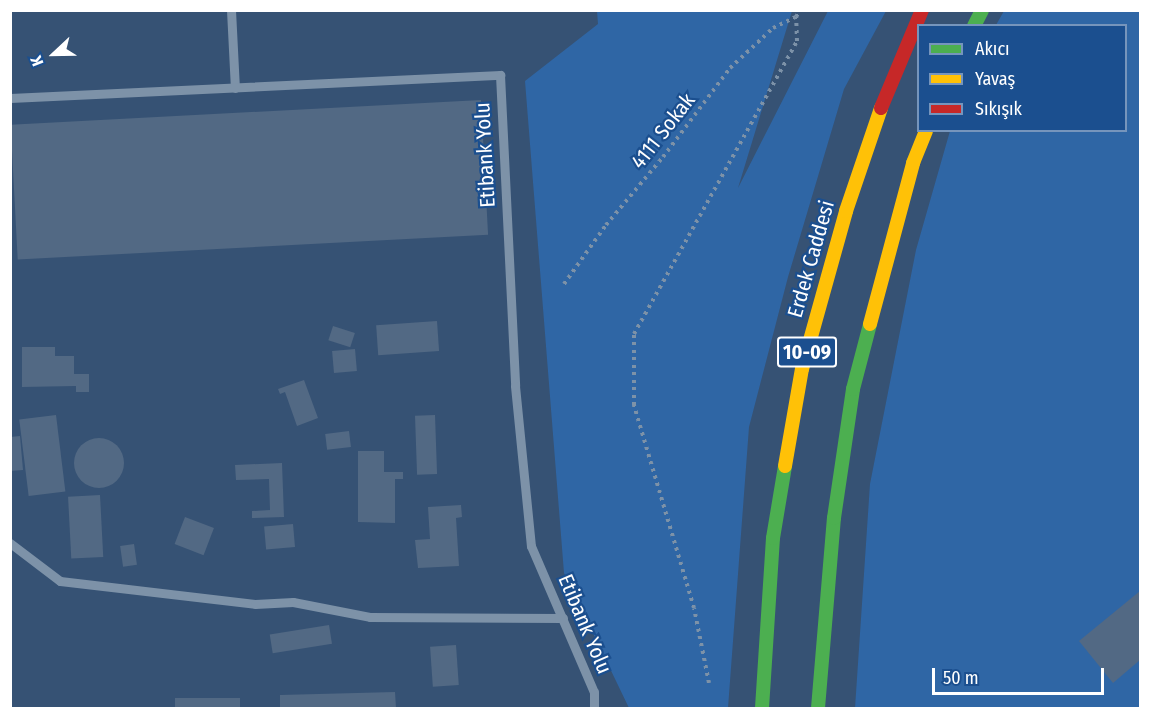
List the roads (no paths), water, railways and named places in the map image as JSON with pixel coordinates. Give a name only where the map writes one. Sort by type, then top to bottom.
[{"type":"main road","name":"Erdek Caddesi","points":[[762,708],[773,538],[801,369],[846,211],[891,80],[922,10]]},
{"type":"main road","points":[[975,24],[982,10]]},
{"type":"main road","name":"10-09","points":[[818,708],[834,518],[853,389],[913,164],[925,132]]},
{"type":"lane","points":[[231,10],[235,88]]},
{"type":"lane","name":"Etibank Yolu","points":[[10,98],[500,75],[515,386],[531,546],[594,692],[594,708]]},
{"type":"lane","points":[[10,543],[60,581],[255,604],[293,602],[370,617],[563,618]]}]
